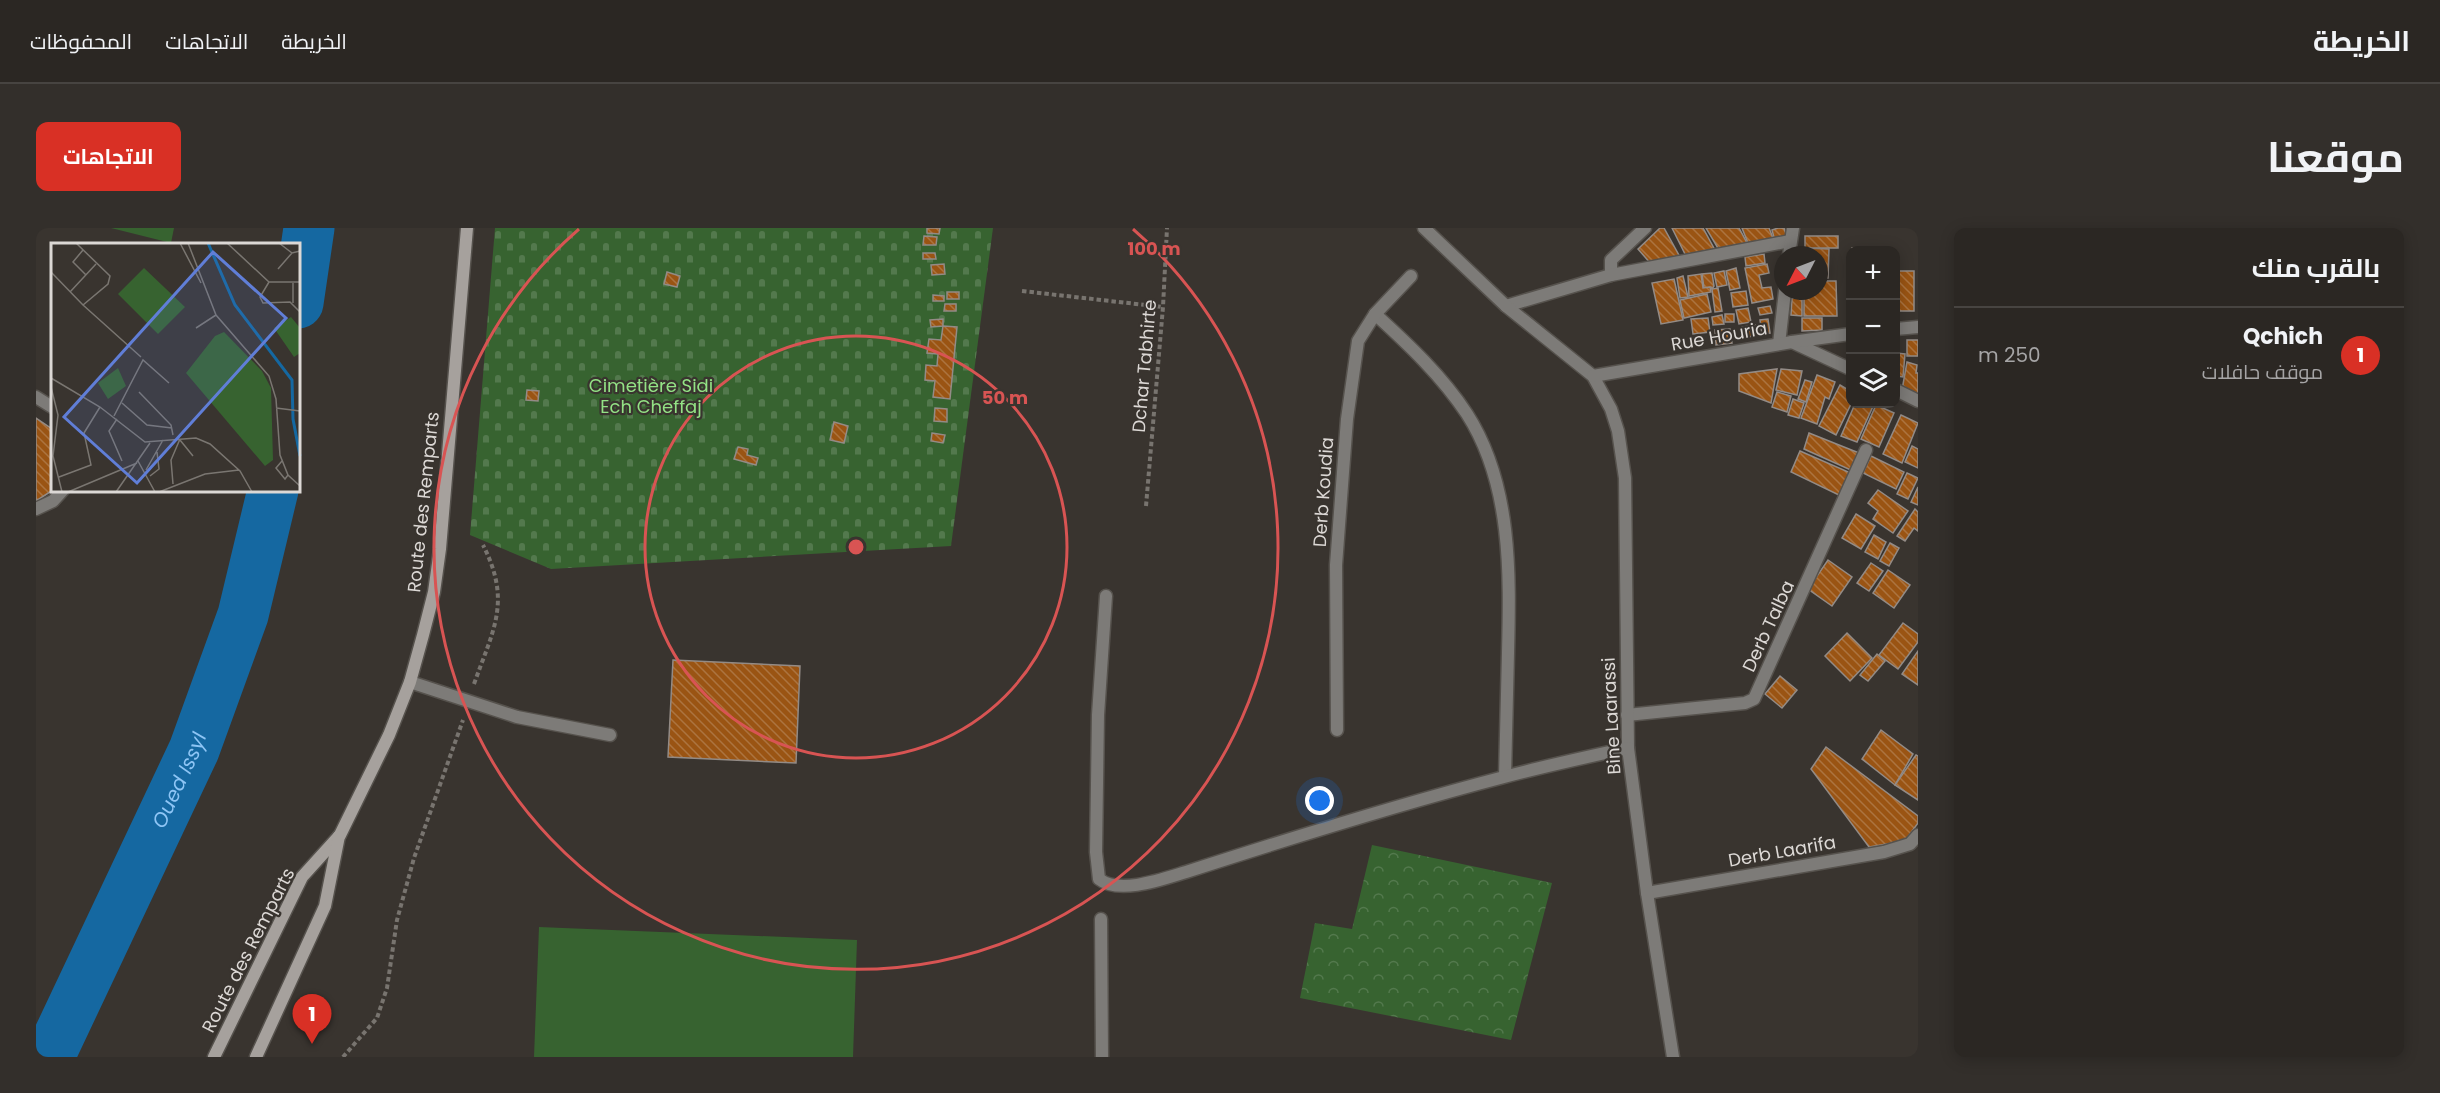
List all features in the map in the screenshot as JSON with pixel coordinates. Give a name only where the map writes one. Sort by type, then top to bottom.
[{"type":"main road","name":"Route des Remparts","points":[[256,1057],[325,906],[340,835],[389,735],[410,682],[434,592],[440,549],[467,228]]},
{"type":"main road","name":"Route des Remparts","points":[[214,1057],[302,877],[340,835]]},
{"type":"street","points":[[1424,228],[1506,306],[1593,376]]},
{"type":"street","points":[[1611,275],[1611,260],[1645,228]]},
{"type":"street","points":[[1790,246],[1793,228]]},
{"type":"street","points":[[1506,306],[1611,275],[1790,242]]},
{"type":"street","name":"Derb Koudia","points":[[1337,730],[1336,565],[1347,419],[1358,341],[1375,314],[1411,276]]},
{"type":"street","points":[[1779,344],[1784,300]]},
{"type":"street","points":[[1375,314],[1439,377],[1468,415],[1487,456],[1498,489],[1509,584],[1505,776]]},
{"type":"street","points":[[1900,329],[1918,327]]},
{"type":"street","name":"Rue Houria","points":[[1593,376],[1846,335]]},
{"type":"street","points":[[1792,342],[1846,367]]},
{"type":"street","name":"Bine Laarassi","points":[[1593,376],[1611,409],[1623,451],[1628,747],[1647,892],[1673,1057]]},
{"type":"street","points":[[1900,392],[1918,401]]},
{"type":"street","points":[[36,397],[51,406]]},
{"type":"street","name":"Derb Talba","points":[[1626,715],[1745,703],[1754,699],[1866,450]]},
{"type":"street","points":[[36,509],[53,501],[61,492]]},
{"type":"street","points":[[1106,596],[1098,715],[1095,852],[1099,879],[1107,885],[1155,882],[1327,827],[1505,776],[1628,747]]},
{"type":"street","points":[[410,682],[517,717],[610,735]]},
{"type":"street","name":"Derb Laarifa","points":[[1647,892],[1884,852],[1910,844],[1918,835]]},
{"type":"street","points":[[1101,920],[1102,1057]]},
{"type":"path","name":"Dchar Tabhirte","points":[[1146,506],[1163,307],[1167,228]]},
{"type":"path","points":[[1022,291],[1163,307]]},
{"type":"path","points":[[343,1057],[377,1017],[387,988],[398,920],[414,858],[491,641],[499,601],[497,580],[483,545]]},
{"type":"green space","points":[[111,228],[174,228],[171,243]]},
{"type":"green space","name":"Cimetière Sidi Ech Cheffaj","points":[[495,228],[993,228],[951,546],[551,569],[470,535]]},
{"type":"green space","points":[[1372,845],[1552,883],[1511,1040],[1300,998],[1315,923],[1352,929]]},
{"type":"green space","points":[[539,927],[857,940],[853,1057],[534,1057]]},
{"type":"building","points":[[927,228],[940,228],[939,234],[927,233]]},
{"type":"building","points":[[1660,228],[1664,228],[1680,257],[1651,264],[1638,249]]},
{"type":"building","points":[[1672,228],[1703,228],[1716,252],[1686,256]]},
{"type":"building","points":[[1706,228],[1739,228],[1748,245],[1719,250]]},
{"type":"building","points":[[1742,228],[1769,228],[1773,238],[1750,248]]},
{"type":"building","points":[[1784,228],[1787,237],[1775,241],[1772,230]]},
{"type":"building","points":[[924,236],[937,237],[936,245],[923,245]]},
{"type":"building","points":[[1805,236],[1838,236],[1838,248],[1805,246]]},
{"type":"building","points":[[923,253],[935,253],[936,259],[923,259]]},
{"type":"building","points":[[1764,254],[1765,263],[1746,266],[1745,257]]},
{"type":"building","points":[[944,264],[945,274],[932,275],[931,265]]},
{"type":"building","points":[[1767,264],[1769,273],[1759,275],[1762,288],[1771,287],[1773,299],[1752,303],[1745,268]]},
{"type":"building","points":[[1736,268],[1740,288],[1730,290],[1726,271]]},
{"type":"building","points":[[1724,271],[1727,285],[1717,287],[1714,273]]},
{"type":"building","points":[[1900,271],[1914,271],[1914,311],[1900,311]]},
{"type":"building","points":[[667,272],[680,276],[677,287],[664,284]]},
{"type":"building","points":[[1712,273],[1714,286],[1712,289],[1711,287],[1704,288],[1702,274]]},
{"type":"building","points":[[1701,274],[1703,288],[1710,287],[1711,292],[1689,296],[1688,276]]},
{"type":"building","points":[[1683,276],[1688,297],[1680,298],[1677,278]]},
{"type":"building","points":[[1674,279],[1683,320],[1661,324],[1652,283]]},
{"type":"building","points":[[1828,281],[1836,281],[1837,316],[1804,316],[1804,300],[1828,300]]},
{"type":"building","points":[[1718,288],[1722,311],[1715,312],[1712,289]]},
{"type":"building","points":[[1746,291],[1748,305],[1733,307],[1731,293]]},
{"type":"building","points":[[947,292],[959,292],[959,299],[947,299]]},
{"type":"building","points":[[1707,294],[1711,312],[1684,318],[1680,300]]},
{"type":"building","points":[[933,295],[944,296],[944,301],[933,301]]},
{"type":"building","points":[[1792,300],[1802,300],[1802,316],[1791,315]]},
{"type":"building","points":[[945,304],[956,304],[956,311],[944,311]]},
{"type":"building","points":[[1770,306],[1772,313],[1760,315],[1758,308]]},
{"type":"building","points":[[1748,308],[1751,322],[1739,324],[1736,310]]},
{"type":"building","points":[[1725,314],[1734,314],[1734,322],[1725,322]]},
{"type":"building","points":[[1722,315],[1724,324],[1713,325],[1712,317]]},
{"type":"building","points":[[1708,318],[1710,332],[1693,334],[1691,319]]},
{"type":"building","points":[[1802,318],[1822,318],[1822,330],[1802,331]]},
{"type":"building","points":[[943,319],[943,326],[931,327],[930,320]]},
{"type":"building","points":[[1768,319],[1770,333],[1762,334],[1760,320]]},
{"type":"building","points":[[1755,325],[1757,335],[1744,338],[1742,327]]},
{"type":"building","points":[[943,326],[957,327],[950,399],[933,397],[935,381],[925,380],[926,365],[937,366],[938,354],[927,353],[929,339],[941,340]]},
{"type":"building","points":[[1730,329],[1732,343],[1716,345],[1715,330]]},
{"type":"building","points":[[1907,340],[1918,340],[1918,356],[1907,356]]},
{"type":"building","points":[[1900,353],[1905,354],[1903,377],[1900,376]]},
{"type":"building","points":[[1907,362],[1917,365],[1918,393],[1902,390]]},
{"type":"building","points":[[1777,369],[1771,403],[1739,391],[1739,374]]},
{"type":"building","points":[[1781,369],[1802,371],[1797,395],[1776,390]]},
{"type":"building","points":[[1817,375],[1835,382],[1829,399],[1825,397],[1817,424],[1801,418]]},
{"type":"building","points":[[1805,380],[1812,382],[1806,402],[1798,399]]},
{"type":"building","points":[[1840,385],[1846,389],[1846,408],[1849,408],[1836,435],[1819,426]]},
{"type":"building","points":[[527,390],[539,391],[538,401],[526,400]]},
{"type":"building","points":[[1777,392],[1791,396],[1787,412],[1772,407]]},
{"type":"building","points":[[1793,399],[1804,403],[1799,418],[1788,415]]},
{"type":"building","points":[[935,408],[947,409],[947,422],[934,421]]},
{"type":"building","points":[[1853,408],[1872,408],[1857,442],[1841,436]]},
{"type":"building","points":[[1875,408],[1883,408],[1894,413],[1879,447],[1861,439]]},
{"type":"building","points":[[1901,415],[1918,423],[1902,463],[1883,454]]},
{"type":"building","points":[[36,418],[51,428],[51,491],[36,501]]},
{"type":"building","points":[[834,422],[848,426],[844,443],[830,440]]},
{"type":"building","points":[[932,433],[945,435],[943,443],[931,441]]},
{"type":"building","points":[[1809,433],[1859,453],[1853,471],[1804,449]]},
{"type":"building","points":[[1912,446],[1918,449],[1918,468],[1905,462]]},
{"type":"building","points":[[738,447],[748,449],[747,455],[758,458],[756,465],[734,459]]},
{"type":"building","points":[[1800,451],[1853,474],[1841,496],[1791,472]]},
{"type":"building","points":[[1871,456],[1904,472],[1896,489],[1863,473]]},
{"type":"building","points":[[1907,473],[1918,478],[1908,499],[1897,494]]},
{"type":"building","points":[[1918,487],[1918,505],[1911,502]]},
{"type":"building","points":[[1878,490],[1908,511],[1893,533],[1873,519],[1878,511],[1868,503]]},
{"type":"building","points":[[1915,509],[1918,512],[1918,531],[1914,528],[1905,541],[1897,536]]},
{"type":"building","points":[[1856,514],[1875,526],[1861,549],[1842,538]]},
{"type":"building","points":[[1874,535],[1886,542],[1878,559],[1865,552]]},
{"type":"building","points":[[1890,543],[1899,548],[1889,566],[1880,561]]},
{"type":"building","points":[[1828,560],[1852,577],[1832,606],[1808,589]]},
{"type":"building","points":[[1871,563],[1883,571],[1869,591],[1857,583]]},
{"type":"building","points":[[1888,570],[1910,585],[1894,608],[1873,593]]},
{"type":"building","points":[[1903,623],[1918,634],[1918,642],[1898,669],[1879,655]]},
{"type":"building","points":[[1847,633],[1872,658],[1850,681],[1825,656]]},
{"type":"building","points":[[1918,651],[1918,685],[1902,674]]},
{"type":"building","points":[[1877,654],[1885,661],[1868,681],[1860,675]]},
{"type":"building","points":[[673,660],[800,666],[796,763],[668,757]]},
{"type":"building","points":[[1780,676],[1797,690],[1782,708],[1765,694]]},
{"type":"building","points":[[1881,730],[1913,754],[1895,785],[1862,759]]},
{"type":"building","points":[[1826,747],[1918,816],[1918,823],[1905,841],[1869,847],[1811,769]]},
{"type":"building","points":[[1916,755],[1918,756],[1918,800],[1895,785]]},
{"type":"waterway","name":"Oued Issyl","points":[[300,289],[309,228]]},
{"type":"waterway","name":"Oued Issyl","points":[[49,1057],[194,750],[243,615],[273,492]]},
{"type":"place","name":"Qchich","points":[[312,1044]]}]
